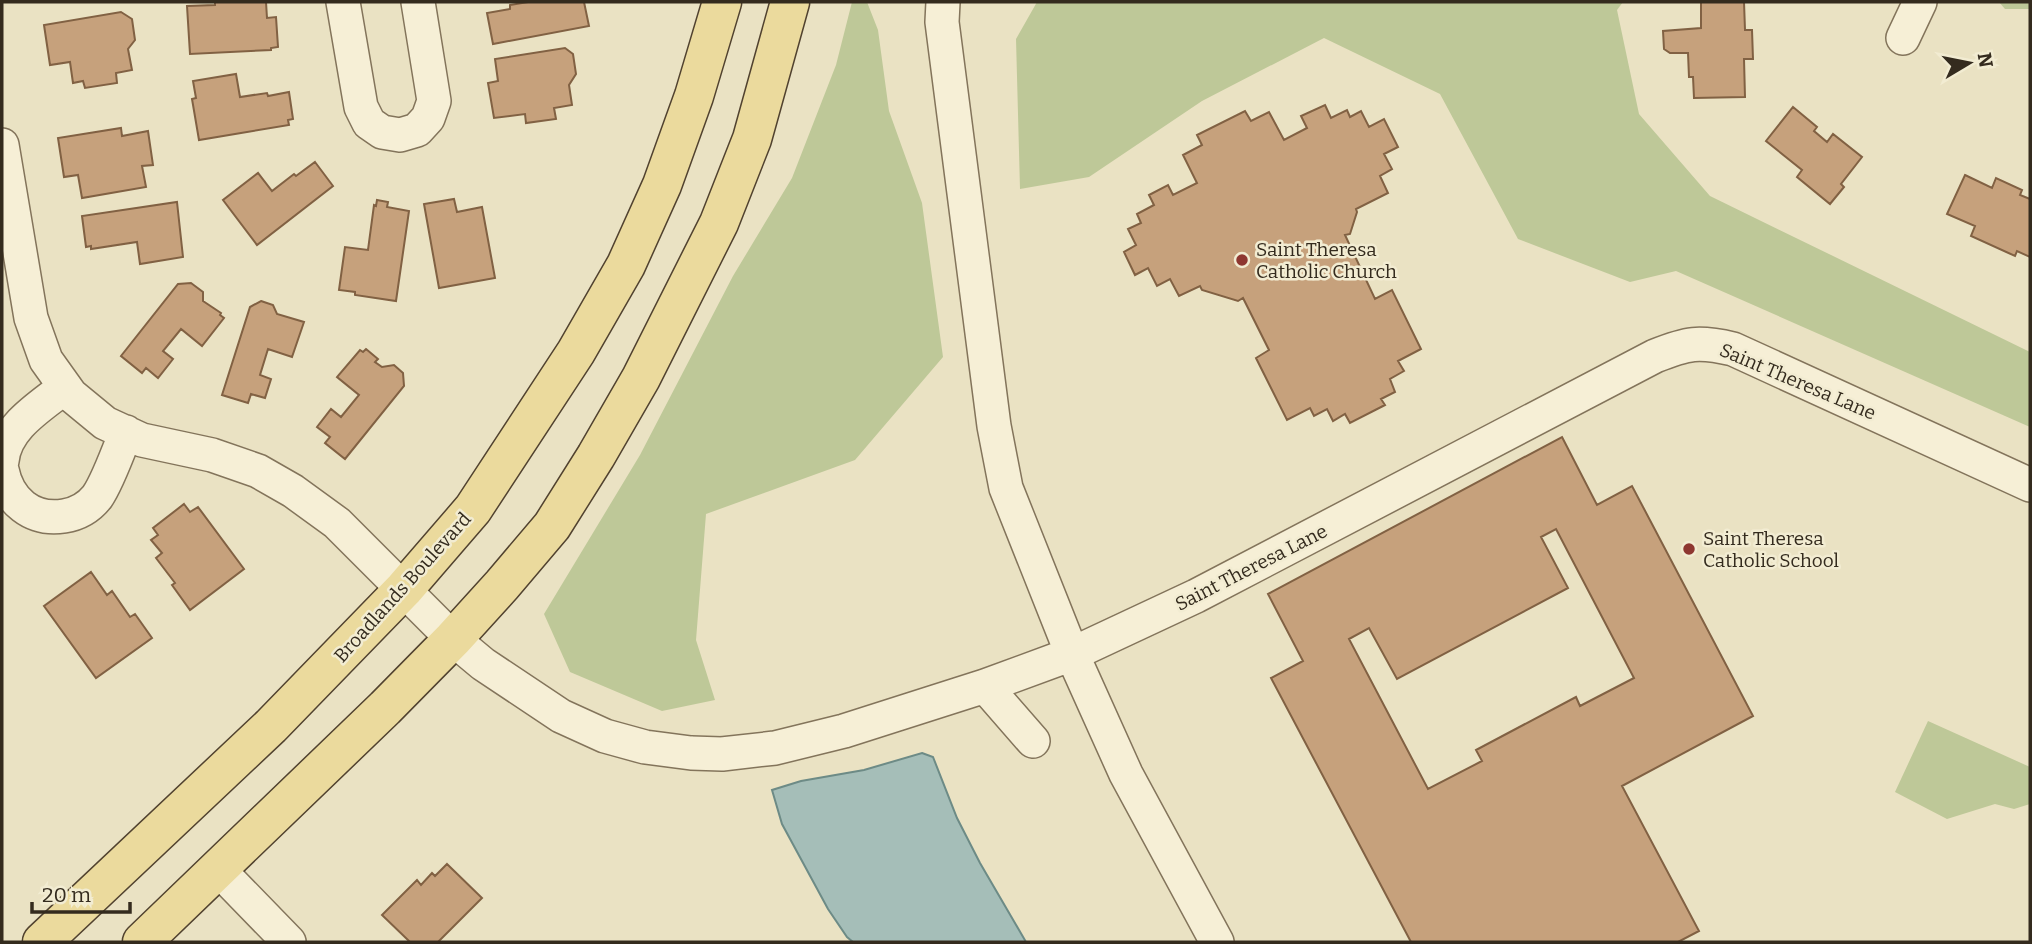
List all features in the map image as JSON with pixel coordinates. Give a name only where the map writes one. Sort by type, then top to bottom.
[{"type":"main road","name":"Broadlands Boulevard","points":[[42,942],[271,726],[404,589],[473,509],[576,352],[626,265],[662,185],[694,96],[722,2]]},
{"type":"main road","points":[[142,942],[386,708],[453,639],[552,526],[641,378],[719,223],[752,139],[790,2]]},
{"type":"street","points":[[343,2],[361,107],[369,123],[382,132],[400,135],[417,130],[428,118],[434,101],[418,2]]},
{"type":"street","points":[[943,2],[942,22],[988,386],[1006,488],[1072,654],[1126,775],[1217,942]]},
{"type":"street","points":[[1903,38],[1920,2]]},
{"type":"street","name":"Saint Theresa Lane","points":[[2,145],[31,318],[46,360],[71,395],[106,423],[142,440],[223,459],[258,471],[293,491],[337,523],[453,639],[483,664],[561,716],[605,736],[645,747],[722,754],[775,748],[844,731],[985,687],[1072,654],[1196,596],[1655,356],[1682,345],[1707,343],[1733,349],[2030,485]]},
{"type":"street","points":[[2,461],[2,453],[15,428],[65,387]]},
{"type":"street","points":[[2,470],[4,482],[20,505],[44,516],[71,515],[87,507],[97,496],[127,432]]},
{"type":"street","points":[[985,687],[1033,741]]},
{"type":"street","points":[[218,870],[289,942]]},
{"type":"green space","points":[[852,2],[867,2],[878,30],[889,111],[922,203],[943,357],[855,460],[706,514],[696,640],[715,700],[662,711],[570,672],[544,614],[640,455],[733,276],[792,178],[836,65]]},
{"type":"green space","points":[[1037,2],[1623,2],[1617,10],[1639,114],[1710,196],[2030,352],[2030,427],[1676,271],[1630,282],[1518,239],[1440,94],[1324,38],[1202,101],[1089,177],[1020,189],[1016,39]]},
{"type":"green space","points":[[1999,2],[2030,2],[2030,9],[2005,9]]},
{"type":"green space","points":[[1928,721],[2030,767],[2030,804],[2014,809],[1995,804],[1947,819],[1895,792]]},
{"type":"water","points":[[922,753],[933,757],[957,818],[1026,942],[853,942],[828,909],[782,824],[772,790],[801,781],[864,770]]},
{"type":"building","points":[[215,2],[266,2],[267,18],[276,17],[278,47],[271,50],[190,54],[187,6],[215,5]]},
{"type":"building","points":[[528,2],[584,2],[589,26],[493,44],[487,13]]},
{"type":"building","points":[[1701,2],[1744,2],[1745,30],[1752,30],[1753,59],[1744,59],[1745,97],[1694,98],[1693,77],[1689,77],[1688,53],[1670,53],[1664,49],[1663,31],[1701,28]]},
{"type":"building","points":[[121,12],[132,19],[135,40],[128,49],[132,70],[116,73],[117,83],[85,88],[83,81],[73,83],[70,62],[50,65],[44,25]]},
{"type":"building","points":[[565,48],[573,54],[576,74],[569,85],[572,105],[554,108],[556,119],[526,123],[525,114],[494,118],[488,83],[498,81],[495,59]]},
{"type":"building","points":[[236,74],[240,97],[289,92],[293,119],[288,120],[289,125],[199,140],[192,99],[196,98],[193,81]]},
{"type":"building","name":"Saint Theresa Catholic Church","points":[[1325,105],[1331,118],[1347,110],[1350,117],[1361,111],[1369,127],[1384,119],[1398,147],[1384,154],[1392,169],[1380,176],[1388,193],[1356,209],[1350,234],[1345,235],[1375,299],[1392,290],[1421,349],[1398,361],[1404,371],[1390,379],[1395,392],[1381,399],[1385,405],[1350,423],[1345,414],[1333,421],[1327,409],[1314,416],[1310,408],[1287,420],[1256,358],[1269,350],[1243,298],[1238,301],[1202,290],[1200,286],[1179,296],[1170,279],[1157,286],[1148,268],[1135,275],[1124,252],[1136,245],[1128,229],[1141,223],[1137,214],[1154,205],[1149,195],[1168,185],[1173,195],[1197,183],[1183,155],[1202,145],[1197,135],[1245,111],[1251,121],[1269,112],[1284,140],[1307,128],[1301,116]]},
{"type":"building","points":[[1793,107],[1817,127],[1814,131],[1827,142],[1833,134],[1862,157],[1841,184],[1844,187],[1830,204],[1797,177],[1802,170],[1766,141]]},
{"type":"building","points":[[121,128],[122,136],[148,131],[153,165],[142,166],[146,187],[82,198],[78,175],[64,177],[58,138]]},
{"type":"building","points":[[315,162],[333,186],[257,245],[223,200],[258,173],[272,191]]},
{"type":"building","points":[[1965,175],[1992,188],[1996,178],[2022,190],[2020,195],[2030,199],[2030,257],[2017,251],[2015,256],[1971,236],[1975,226],[1947,214]]},
{"type":"building","points":[[454,199],[457,212],[482,207],[495,278],[439,288],[424,204]]},
{"type":"building","points":[[377,200],[388,202],[387,207],[409,211],[396,301],[339,290],[345,247],[368,250]]},
{"type":"building","points":[[177,202],[183,257],[140,264],[137,242],[91,249],[91,246],[86,247],[82,216]]},
{"type":"building","points":[[191,283],[203,292],[203,301],[224,318],[202,346],[181,329],[163,351],[173,359],[158,378],[146,368],[142,373],[121,356],[178,284]]},
{"type":"building","points":[[261,301],[273,305],[277,314],[304,322],[292,357],[268,349],[260,375],[271,379],[265,398],[251,394],[248,403],[222,395],[250,307]]},
{"type":"building","points":[[366,349],[378,359],[375,362],[382,367],[394,365],[403,373],[404,386],[345,459],[325,443],[330,437],[317,427],[331,409],[341,417],[359,395],[337,377],[360,350],[363,352]]},
{"type":"building","name":"Saint Theresa Catholic School","points":[[1562,437],[1597,505],[1632,486],[1753,716],[1622,786],[1699,931],[1678,942],[1411,942],[1271,678],[1303,661],[1268,594]],"holes":[[[1556,529],[1634,678],[1580,706],[1576,697],[1476,750],[1482,761],[1428,789],[1349,639],[1369,628],[1397,679],[1568,588],[1541,537]]]},
{"type":"building","points":[[184,504],[190,512],[198,507],[244,569],[190,610],[172,585],[175,583],[156,558],[162,553],[151,540],[158,535],[153,528]]},
{"type":"building","points":[[91,572],[107,595],[112,591],[130,617],[135,614],[152,638],[96,678],[44,606]]},
{"type":"building","points":[[447,864],[482,898],[438,942],[410,942],[382,915],[417,880],[421,885],[432,873],[435,876]]},
{"type":"place","name":"Saint Theresa Catholic Church","points":[[1242,260]]},
{"type":"place","name":"Saint Theresa Catholic School","points":[[1689,549]]}]
